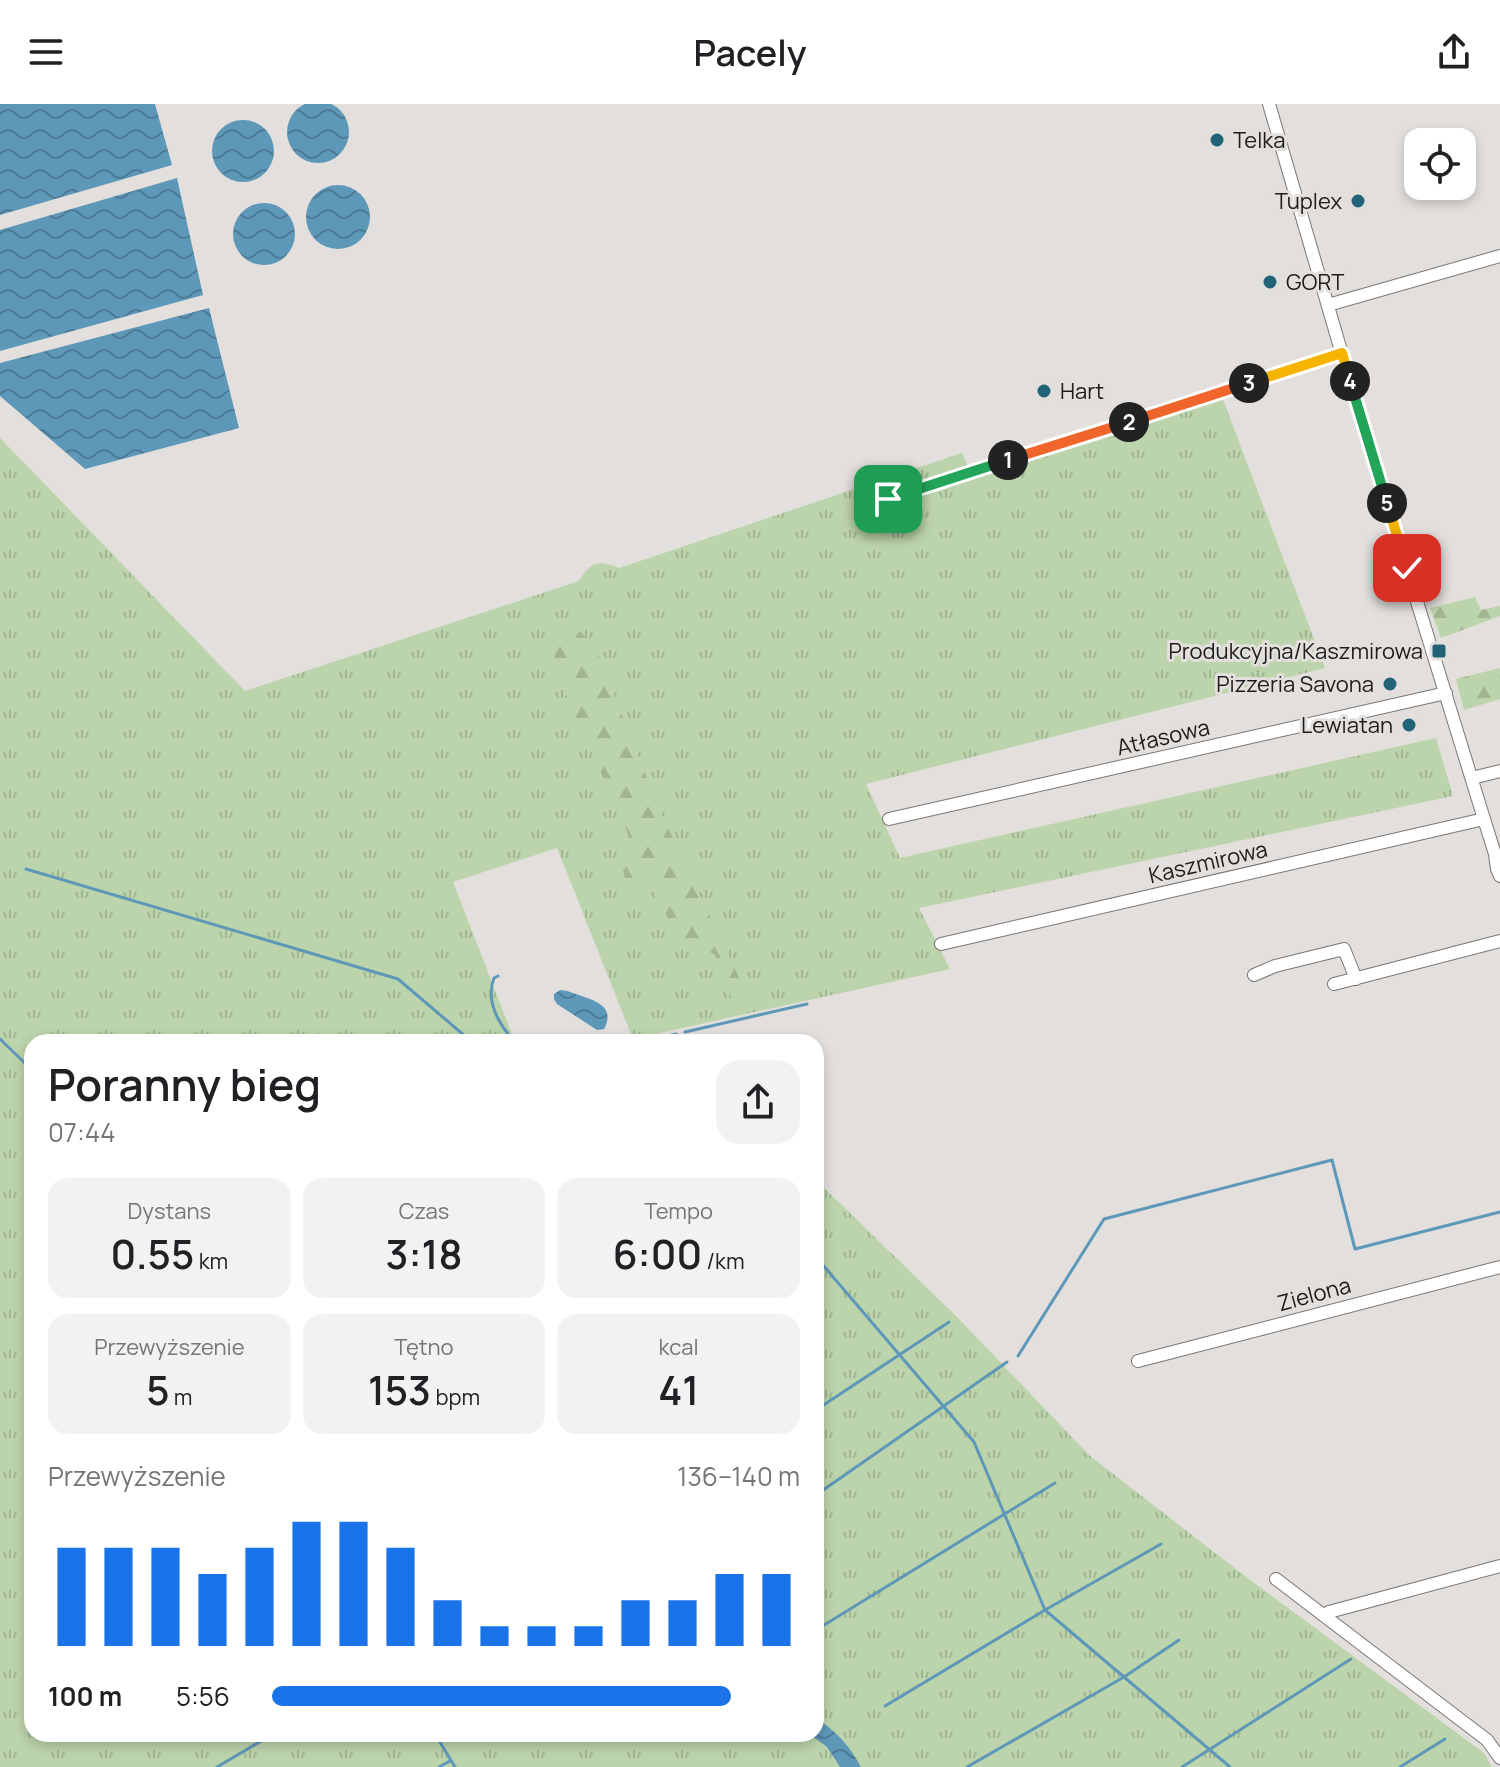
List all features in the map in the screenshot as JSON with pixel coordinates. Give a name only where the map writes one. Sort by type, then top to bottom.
[{"type":"street","points":[[1269,104],[1342,353],[1498,857],[1500,876]]},
{"type":"street","points":[[1328,305],[1500,256]]},
{"type":"street","points":[[888,499],[1342,353]]},
{"type":"street","name":"Atłasowa","points":[[889,819],[1446,693]]},
{"type":"street","points":[[1472,778],[1500,771]]},
{"type":"street","name":"Kaszmirowa","points":[[941,944],[1484,819]]},
{"type":"street","points":[[1334,984],[1500,941]]},
{"type":"street","points":[[1254,975],[1275,966],[1344,949],[1356,979]]},
{"type":"street","name":"Zielona","points":[[1138,1361],[1500,1267]]},
{"type":"street","points":[[1323,1615],[1500,1566]]},
{"type":"street","points":[[1276,1579],[1487,1740],[1500,1758]]},
{"type":"green space","points":[[1220,392],[1325,668],[866,784],[900,858],[1436,738],[1453,796],[919,908],[950,969],[656,1034],[631,1034],[557,848],[453,882],[512,1034],[24,1034],[24,1742],[824,1742],[824,1188],[956,1316],[1090,1456],[1241,1573],[1484,1753],[1492,1767],[0,1767],[0,438],[245,691],[579,581],[587,569],[596,564],[619,568],[962,453],[970,472]]},
{"type":"green space","points":[[1475,597],[1481,610],[1500,606],[1500,616],[1441,638],[1430,608]]},
{"type":"green space","points":[[579,631],[595,647],[661,813],[744,988],[742,1000],[731,997],[715,955],[676,933],[650,885],[626,882],[622,867],[637,854],[554,667],[556,637]]},
{"type":"green space","points":[[1500,668],[1500,699],[1464,710],[1456,679]]},
{"type":"water","points":[[318,101],[340,110],[349,132],[340,154],[318,163],[296,154],[287,132],[296,110]]},
{"type":"water","points":[[0,104],[155,104],[172,165],[0,215]]},
{"type":"water","points":[[243,120],[255,122],[265,129],[272,139],[272,163],[265,173],[255,180],[243,182],[231,180],[221,173],[214,163],[212,151],[214,139],[221,129],[231,122]]},
{"type":"water","points":[[177,178],[203,295],[0,351],[0,230]]},
{"type":"water","points":[[338,185],[356,191],[364,199],[370,217],[364,235],[356,243],[338,249],[320,243],[312,235],[306,217],[312,199],[320,191]]},
{"type":"water","points":[[264,203],[276,205],[286,212],[293,222],[293,246],[286,256],[276,263],[264,265],[252,263],[242,256],[235,246],[233,234],[235,222],[242,212],[252,205]]},
{"type":"water","points":[[209,308],[239,428],[85,469],[0,396],[0,363]]},
{"type":"water","points":[[560,990],[602,1006],[607,1015],[604,1029],[597,1030],[557,1004],[554,994]]},
{"type":"water","points":[[824,1724],[842,1740],[861,1767],[840,1767],[820,1742],[824,1742]]},
{"type":"waterway","points":[[26,869],[398,979],[463,1034]]},
{"type":"waterway","points":[[498,976],[494,978],[492,987],[492,1004],[509,1034]]},
{"type":"waterway","points":[[685,1032],[807,1004]]},
{"type":"waterway","points":[[0,1039],[24,1062]]},
{"type":"waterway","points":[[1018,1356],[1104,1219],[1332,1160],[1355,1249],[1500,1212]]},
{"type":"waterway","points":[[824,1266],[974,1442],[1045,1610],[1230,1767]]},
{"type":"waterway","points":[[824,1405],[949,1322]]},
{"type":"waterway","points":[[824,1489],[1007,1362]]},
{"type":"waterway","points":[[824,1625],[1055,1483]]},
{"type":"waterway","points":[[885,1706],[1161,1544]]},
{"type":"waterway","points":[[967,1767],[1124,1677],[1179,1640]]},
{"type":"waterway","points":[[1182,1767],[1351,1659]]},
{"type":"waterway","points":[[1400,1767],[1445,1739]]},
{"type":"waterway","points":[[217,1767],[259,1742]]},
{"type":"waterway","points":[[440,1742],[455,1767]]},
{"type":"waterway","points":[[439,1767],[450,1761]]},
{"type":"place","name":"Telka","points":[[1217,140]]},
{"type":"place","name":"Tuplex","points":[[1358,201]]},
{"type":"place","name":"GORT","points":[[1270,282]]},
{"type":"place","name":"Hart","points":[[1044,391]]},
{"type":"place","name":"Produkcyjna/Kaszmirowa","points":[[1439,651]]},
{"type":"place","name":"Pizzeria Savona","points":[[1390,684]]},
{"type":"place","name":"Lewiatan","points":[[1409,725]]},
{"type":"route","points":[[888,499],[1342,353],[1407,568]]}]
